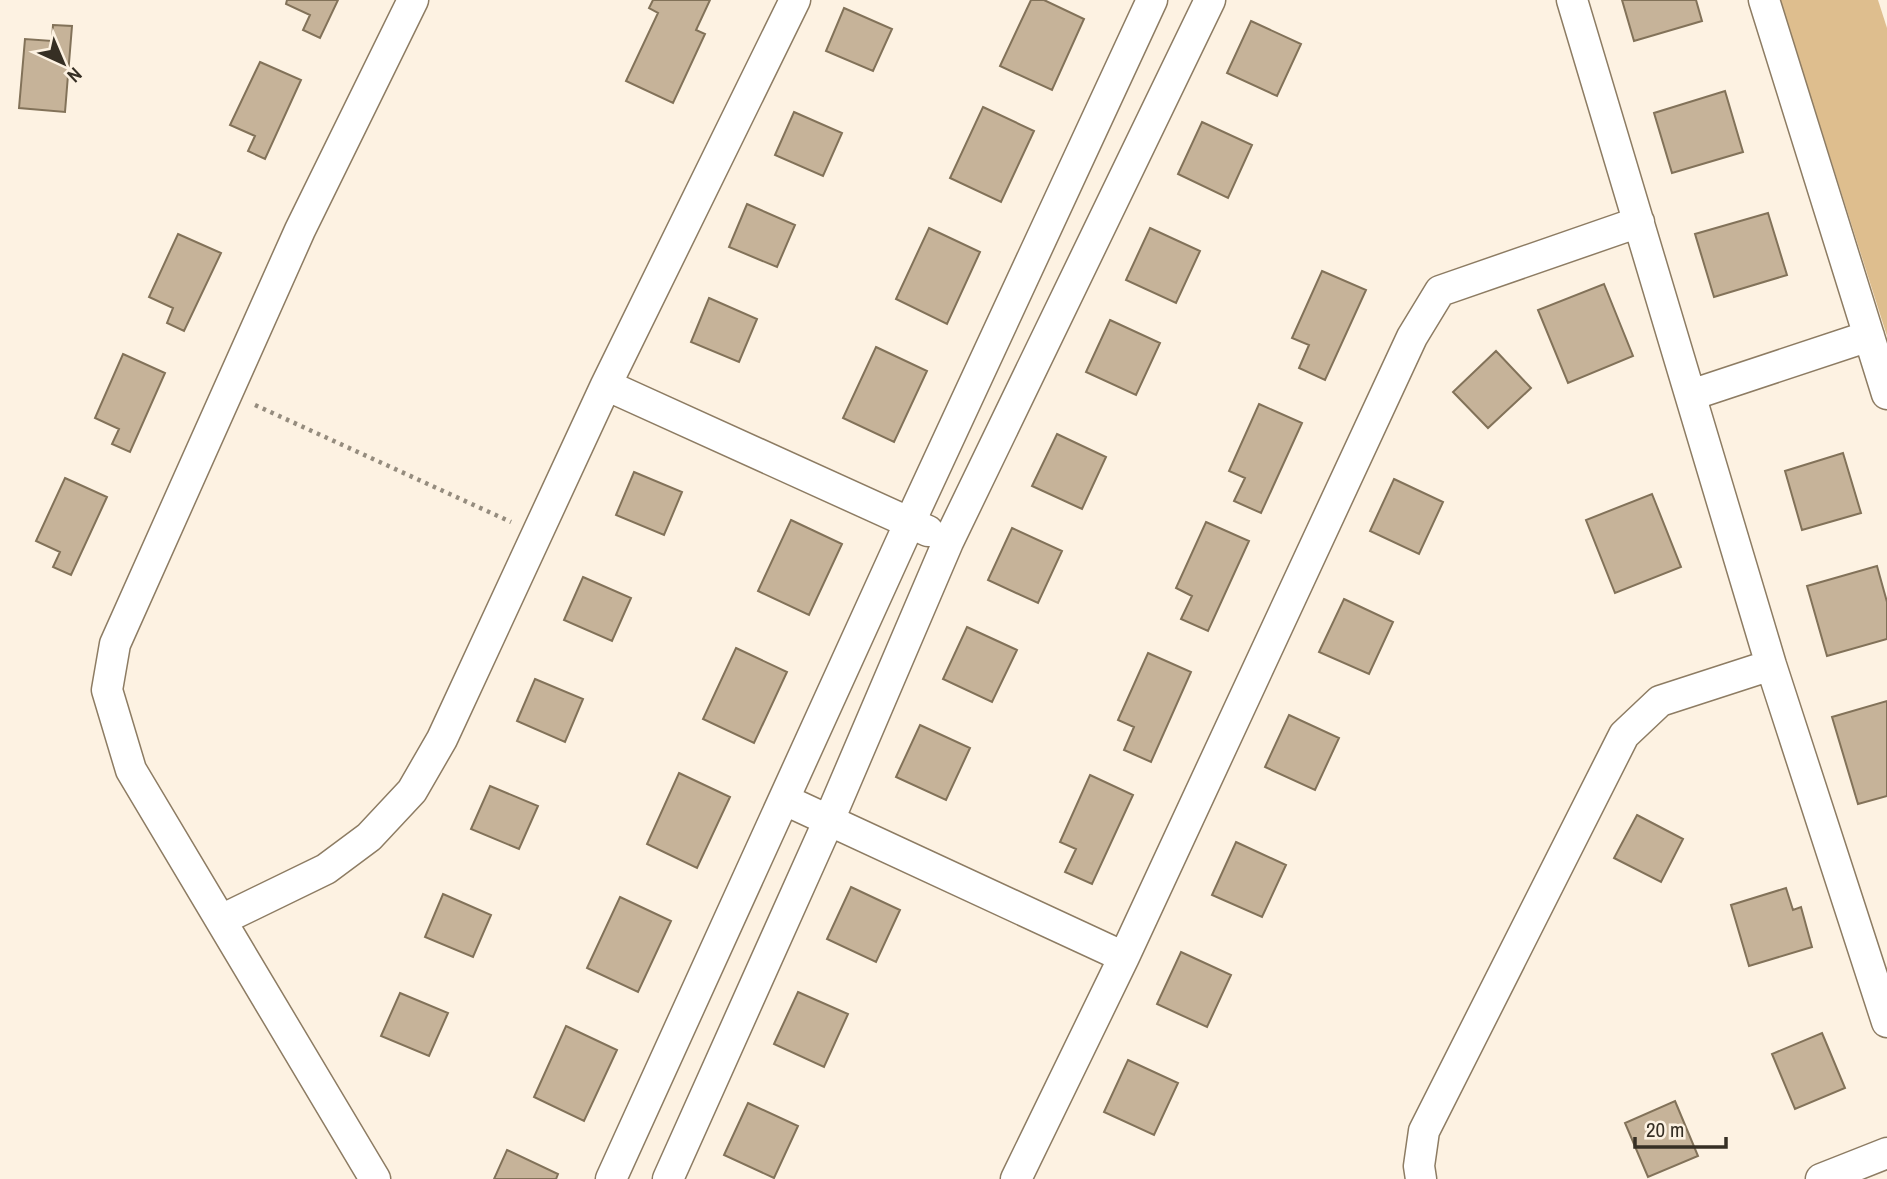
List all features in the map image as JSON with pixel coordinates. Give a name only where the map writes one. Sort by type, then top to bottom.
[{"type":"street","points":[[375,1179],[131,770],[107,690],[115,644],[300,230],[413,0]]},
{"type":"street","points":[[221,920],[326,869],[369,837],[412,791],[442,739],[606,384],[795,0]]},
{"type":"street","points":[[611,1179],[1152,0]]},
{"type":"street","points":[[668,1179],[829,820],[948,542],[1210,0]]},
{"type":"street","points":[[1572,0],[1771,664],[1887,1022]]},
{"type":"street","points":[[1765,0],[1887,394]]},
{"type":"street","points":[[1016,1179],[1124,957],[1412,337],[1440,291],[1639,222]]},
{"type":"street","points":[[1691,395],[1869,336]]},
{"type":"street","points":[[606,384],[948,542]]},
{"type":"street","points":[[1421,1179],[1419,1166],[1424,1130],[1623,735],[1660,701],[1771,664]]},
{"type":"street","points":[[785,800],[1124,957]]},
{"type":"street","points":[[1821,1179],[1887,1153]]},
{"type":"path","points":[[228,393],[537,534]]},
{"type":"shaded area","points":[[1780,0],[1878,0],[1887,28],[1887,336]]},
{"type":"building","points":[[287,0],[338,0],[320,38],[303,30],[310,15],[286,4]]},
{"type":"building","points":[[653,0],[710,0],[696,30],[705,34],[673,103],[626,81],[658,13],[649,8]]},
{"type":"building","points":[[1031,0],[1044,0],[1084,19],[1052,90],[1000,66]]},
{"type":"building","points":[[1622,0],[1696,0],[1702,21],[1634,41]]},
{"type":"building","points":[[844,8],[892,29],[873,71],[826,51]]},
{"type":"building","points":[[1251,21],[1301,44],[1277,96],[1227,73]]},
{"type":"building","points":[[53,25],[72,26],[65,112],[19,108],[25,39],[52,41]]},
{"type":"building","points":[[260,62],[301,80],[265,159],[248,151],[255,136],[230,125]]},
{"type":"building","points":[[1725,91],[1743,152],[1672,173],[1654,113]]},
{"type":"building","points":[[983,107],[1034,131],[1001,202],[950,178]]},
{"type":"building","points":[[794,112],[842,133],[823,176],[775,155]]},
{"type":"building","points":[[1202,122],[1252,145],[1228,198],[1178,174]]},
{"type":"building","points":[[747,204],[795,225],[777,267],[729,247]]},
{"type":"building","points":[[1768,213],[1787,275],[1714,297],[1695,234]]},
{"type":"building","points":[[929,228],[980,252],[947,324],[896,299]]},
{"type":"building","points":[[1150,228],[1200,251],[1176,303],[1126,280]]},
{"type":"building","points":[[178,234],[221,253],[184,331],[167,323],[173,308],[149,297]]},
{"type":"building","points":[[1322,271],[1366,290],[1325,380],[1299,368],[1309,345],[1292,338]]},
{"type":"building","points":[[1604,284],[1633,356],[1568,383],[1538,310]]},
{"type":"building","points":[[709,298],[757,319],[739,362],[691,342]]},
{"type":"building","points":[[1110,320],[1160,343],[1136,395],[1086,372]]},
{"type":"building","points":[[876,347],[927,371],[894,442],[843,418]]},
{"type":"building","points":[[1496,351],[1531,388],[1488,428],[1453,392]]},
{"type":"building","points":[[123,354],[165,373],[130,452],[112,444],[119,429],[95,418]]},
{"type":"building","points":[[1259,404],[1302,423],[1261,513],[1234,501],[1245,478],[1229,471]]},
{"type":"building","points":[[1057,434],[1106,457],[1082,509],[1032,486]]},
{"type":"building","points":[[1843,453],[1861,513],[1802,530],[1785,471]]},
{"type":"building","points":[[634,472],[682,492],[664,535],[616,515]]},
{"type":"building","points":[[65,478],[107,497],[71,575],[53,567],[60,552],[36,541]]},
{"type":"building","points":[[1394,479],[1443,502],[1419,554],[1370,531]]},
{"type":"building","points":[[1652,494],[1681,567],[1615,593],[1586,520]]},
{"type":"building","points":[[791,520],[842,544],[809,615],[758,591]]},
{"type":"building","points":[[1206,522],[1249,541],[1208,631],[1181,619],[1192,596],[1176,588]]},
{"type":"building","points":[[1012,528],[1062,551],[1038,603],[988,580]]},
{"type":"building","points":[[1877,566],[1887,602],[1887,639],[1827,656],[1807,586]]},
{"type":"building","points":[[583,577],[631,598],[612,641],[564,620]]},
{"type":"building","points":[[1344,599],[1393,622],[1369,674],[1319,652]]},
{"type":"building","points":[[967,627],[1017,650],[992,702],[943,679]]},
{"type":"building","points":[[736,648],[787,672],[754,743],[703,719]]},
{"type":"building","points":[[1148,653],[1191,672],[1151,762],[1124,750],[1134,727],[1118,720]]},
{"type":"building","points":[[535,679],[583,699],[565,742],[517,721]]},
{"type":"building","points":[[1887,701],[1887,796],[1858,804],[1832,717]]},
{"type":"building","points":[[1289,715],[1339,738],[1315,790],[1265,767]]},
{"type":"building","points":[[920,725],[970,748],[946,800],[896,777]]},
{"type":"building","points":[[679,773],[730,797],[697,868],[647,844]]},
{"type":"building","points":[[1090,775],[1133,795],[1092,884],[1065,872],[1076,849],[1060,842]]},
{"type":"building","points":[[490,786],[538,806],[519,849],[471,829]]},
{"type":"building","points":[[1637,815],[1683,839],[1661,882],[1614,858]]},
{"type":"building","points":[[1236,842],[1286,865],[1262,917],[1212,895]]},
{"type":"building","points":[[851,887],[900,910],[876,962],[827,939]]},
{"type":"building","points":[[1786,888],[1793,910],[1801,907],[1812,947],[1749,966],[1731,905]]},
{"type":"building","points":[[443,894],[491,915],[473,957],[425,937]]},
{"type":"building","points":[[620,897],[671,921],[638,992],[587,968]]},
{"type":"building","points":[[1181,952],[1231,975],[1207,1027],[1157,1004]]},
{"type":"building","points":[[798,992],[848,1014],[824,1067],[774,1044]]},
{"type":"building","points":[[400,993],[448,1013],[429,1056],[381,1036]]},
{"type":"building","points":[[566,1026],[617,1050],[584,1121],[534,1097]]},
{"type":"building","points":[[1822,1033],[1845,1088],[1795,1109],[1772,1054]]},
{"type":"building","points":[[1128,1060],[1178,1083],[1154,1135],[1104,1112]]},
{"type":"building","points":[[1675,1101],[1698,1156],[1648,1177],[1625,1123]]},
{"type":"building","points":[[748,1103],[798,1126],[774,1178],[724,1155]]},
{"type":"building","points":[[507,1150],[558,1174],[556,1179],[494,1179]]}]
